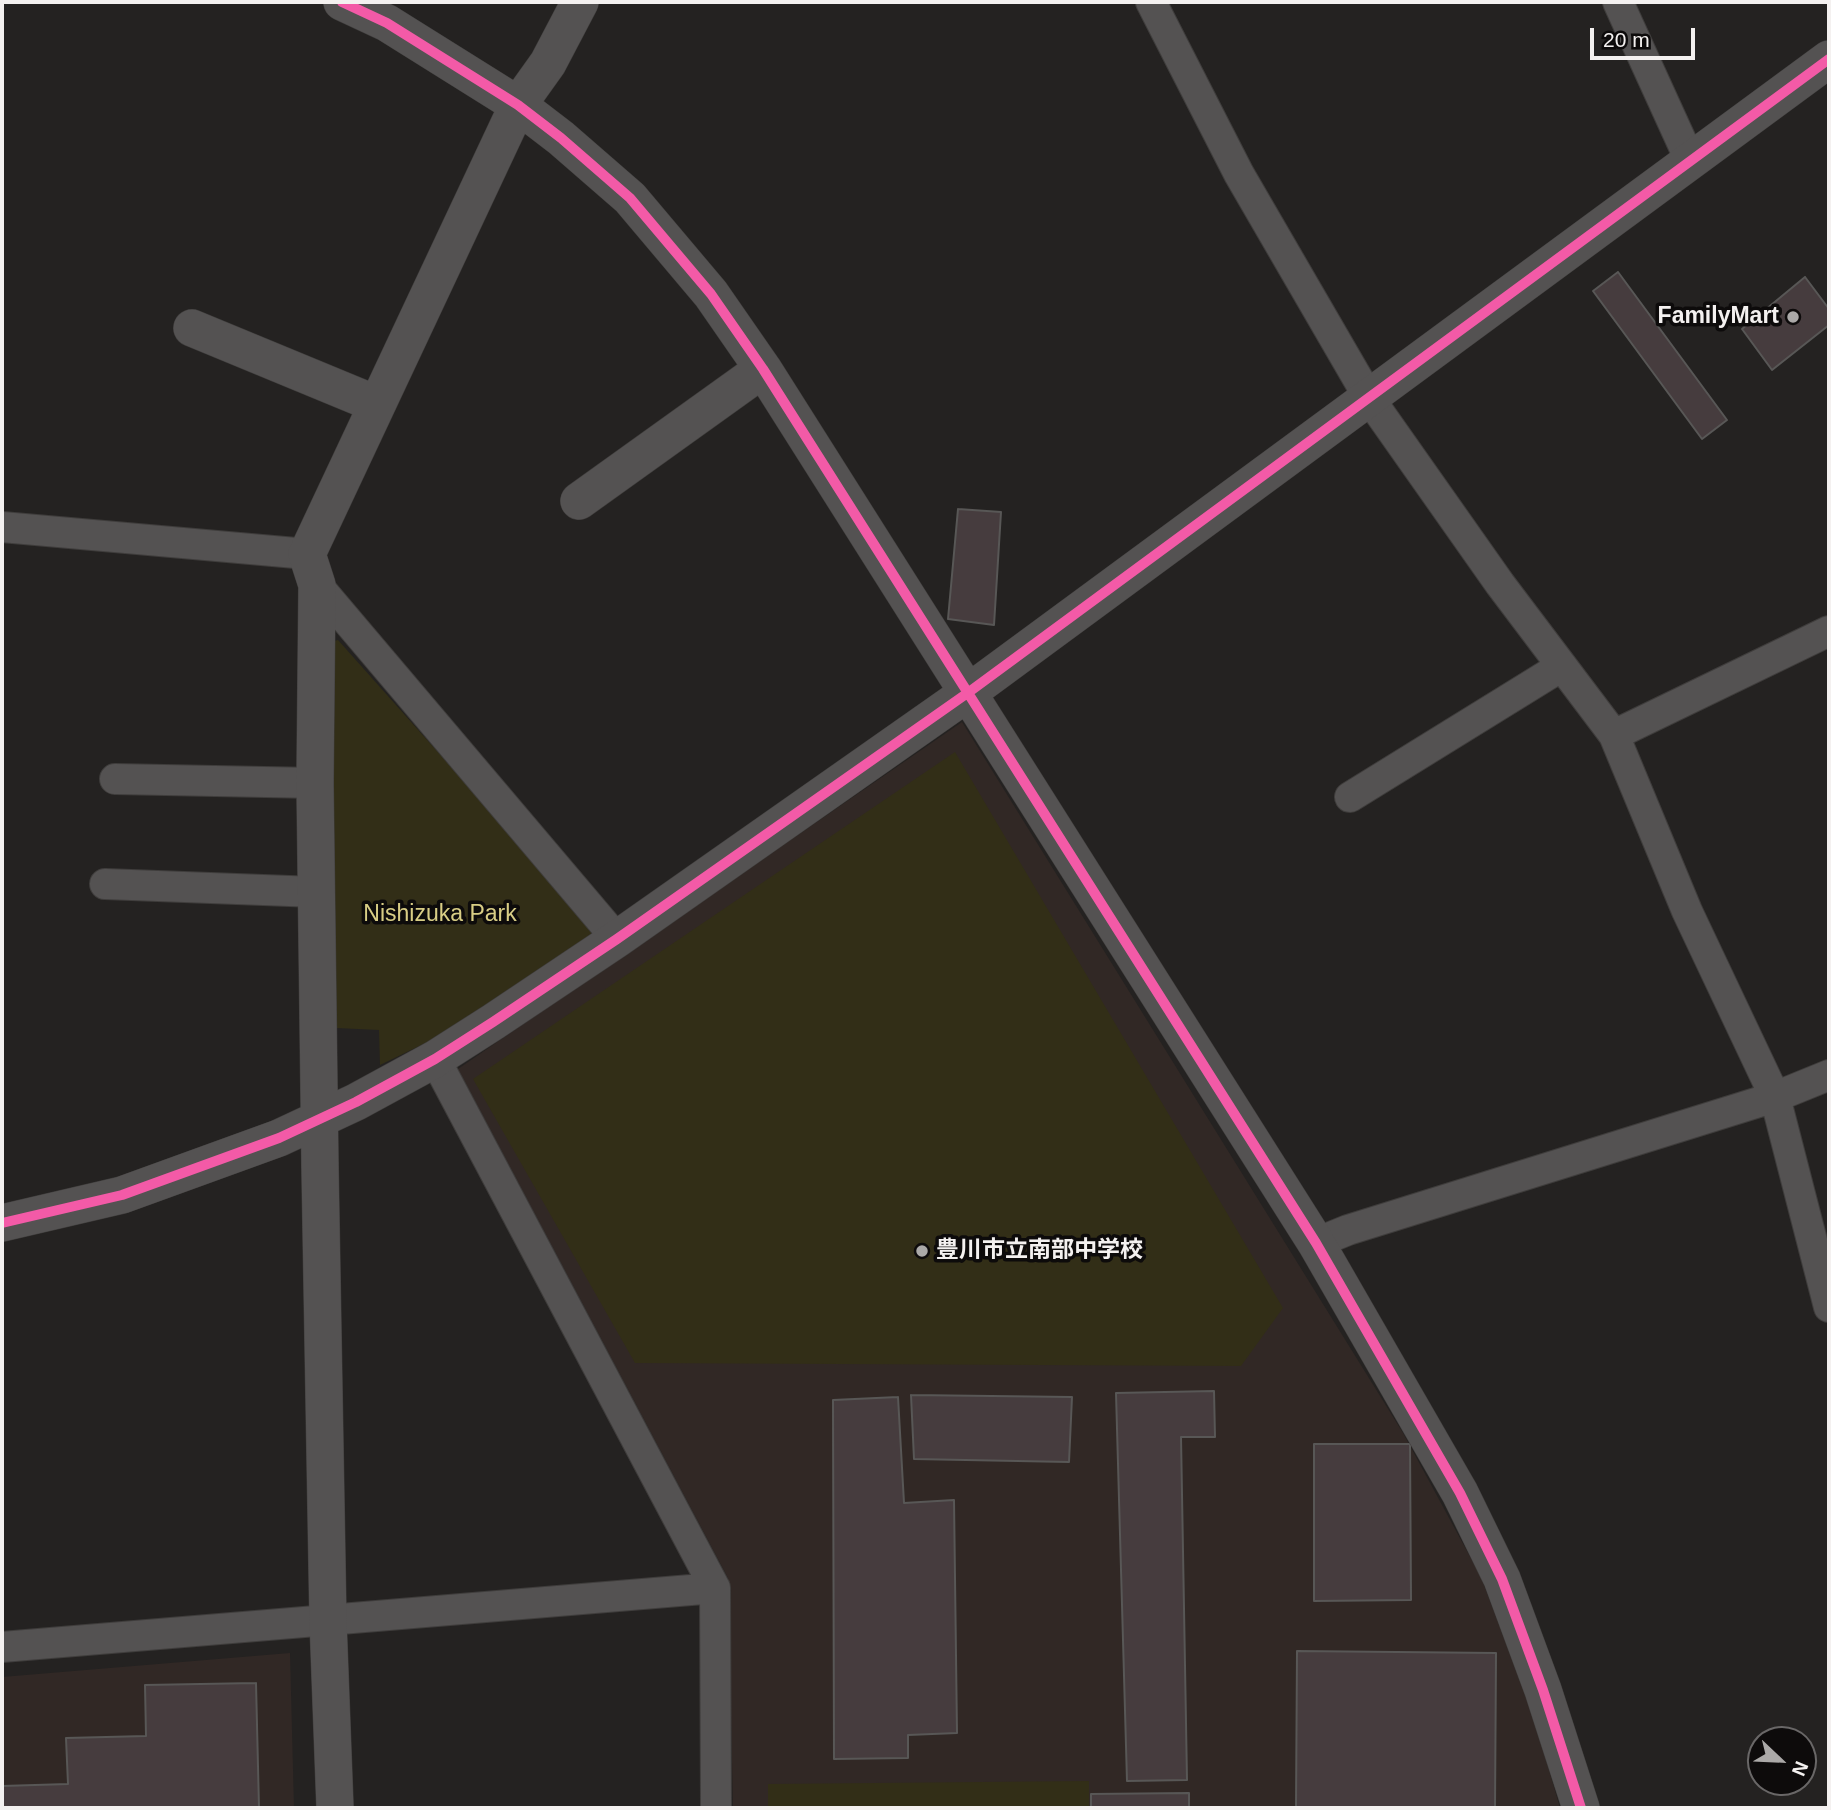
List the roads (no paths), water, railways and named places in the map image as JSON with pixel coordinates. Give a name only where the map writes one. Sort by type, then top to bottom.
[{"type":"street","points":[[342,2],[387,23],[518,106],[561,138],[629,198],[711,294],[763,369],[1315,1243],[1460,1493],[1502,1579],[1544,1690],[1581,1808]]},
{"type":"street","points":[[335,1808],[328,1621],[312,570],[376,404],[518,106],[548,63],[580,2]]},
{"type":"street","points":[[1151,2],[1239,174],[1368,398],[1500,584],[1614,734],[1687,911],[1775,1097],[1829,1307]]},
{"type":"street","points":[[1618,2],[1690,160]]},
{"type":"street","points":[[2,1223],[122,1195],[279,1138],[435,1059],[617,939],[969,692],[1829,59]]},
{"type":"street","points":[[192,328],[376,404]]},
{"type":"street","points":[[579,501],[763,369]]},
{"type":"street","points":[[2,527],[312,570],[617,939]]},
{"type":"street","points":[[1614,734],[1829,631]]},
{"type":"street","points":[[1350,797],[1562,666]]},
{"type":"street","points":[[115,779],[315,783]]},
{"type":"street","points":[[105,884],[316,892]]},
{"type":"street","points":[[435,1059],[715,1588],[716,1808]]},
{"type":"street","points":[[1315,1243],[1348,1230],[1775,1097],[1829,1075]]},
{"type":"street","points":[[2,1647],[715,1588]]},
{"type":"place","name":"FamilyMart","points":[[1793,317]]},
{"type":"place","name":"豊川市立南部中学校","points":[[922,1251]]},
{"type":"park label","name":"Nishizuka Park","points":[[440,915]]}]
